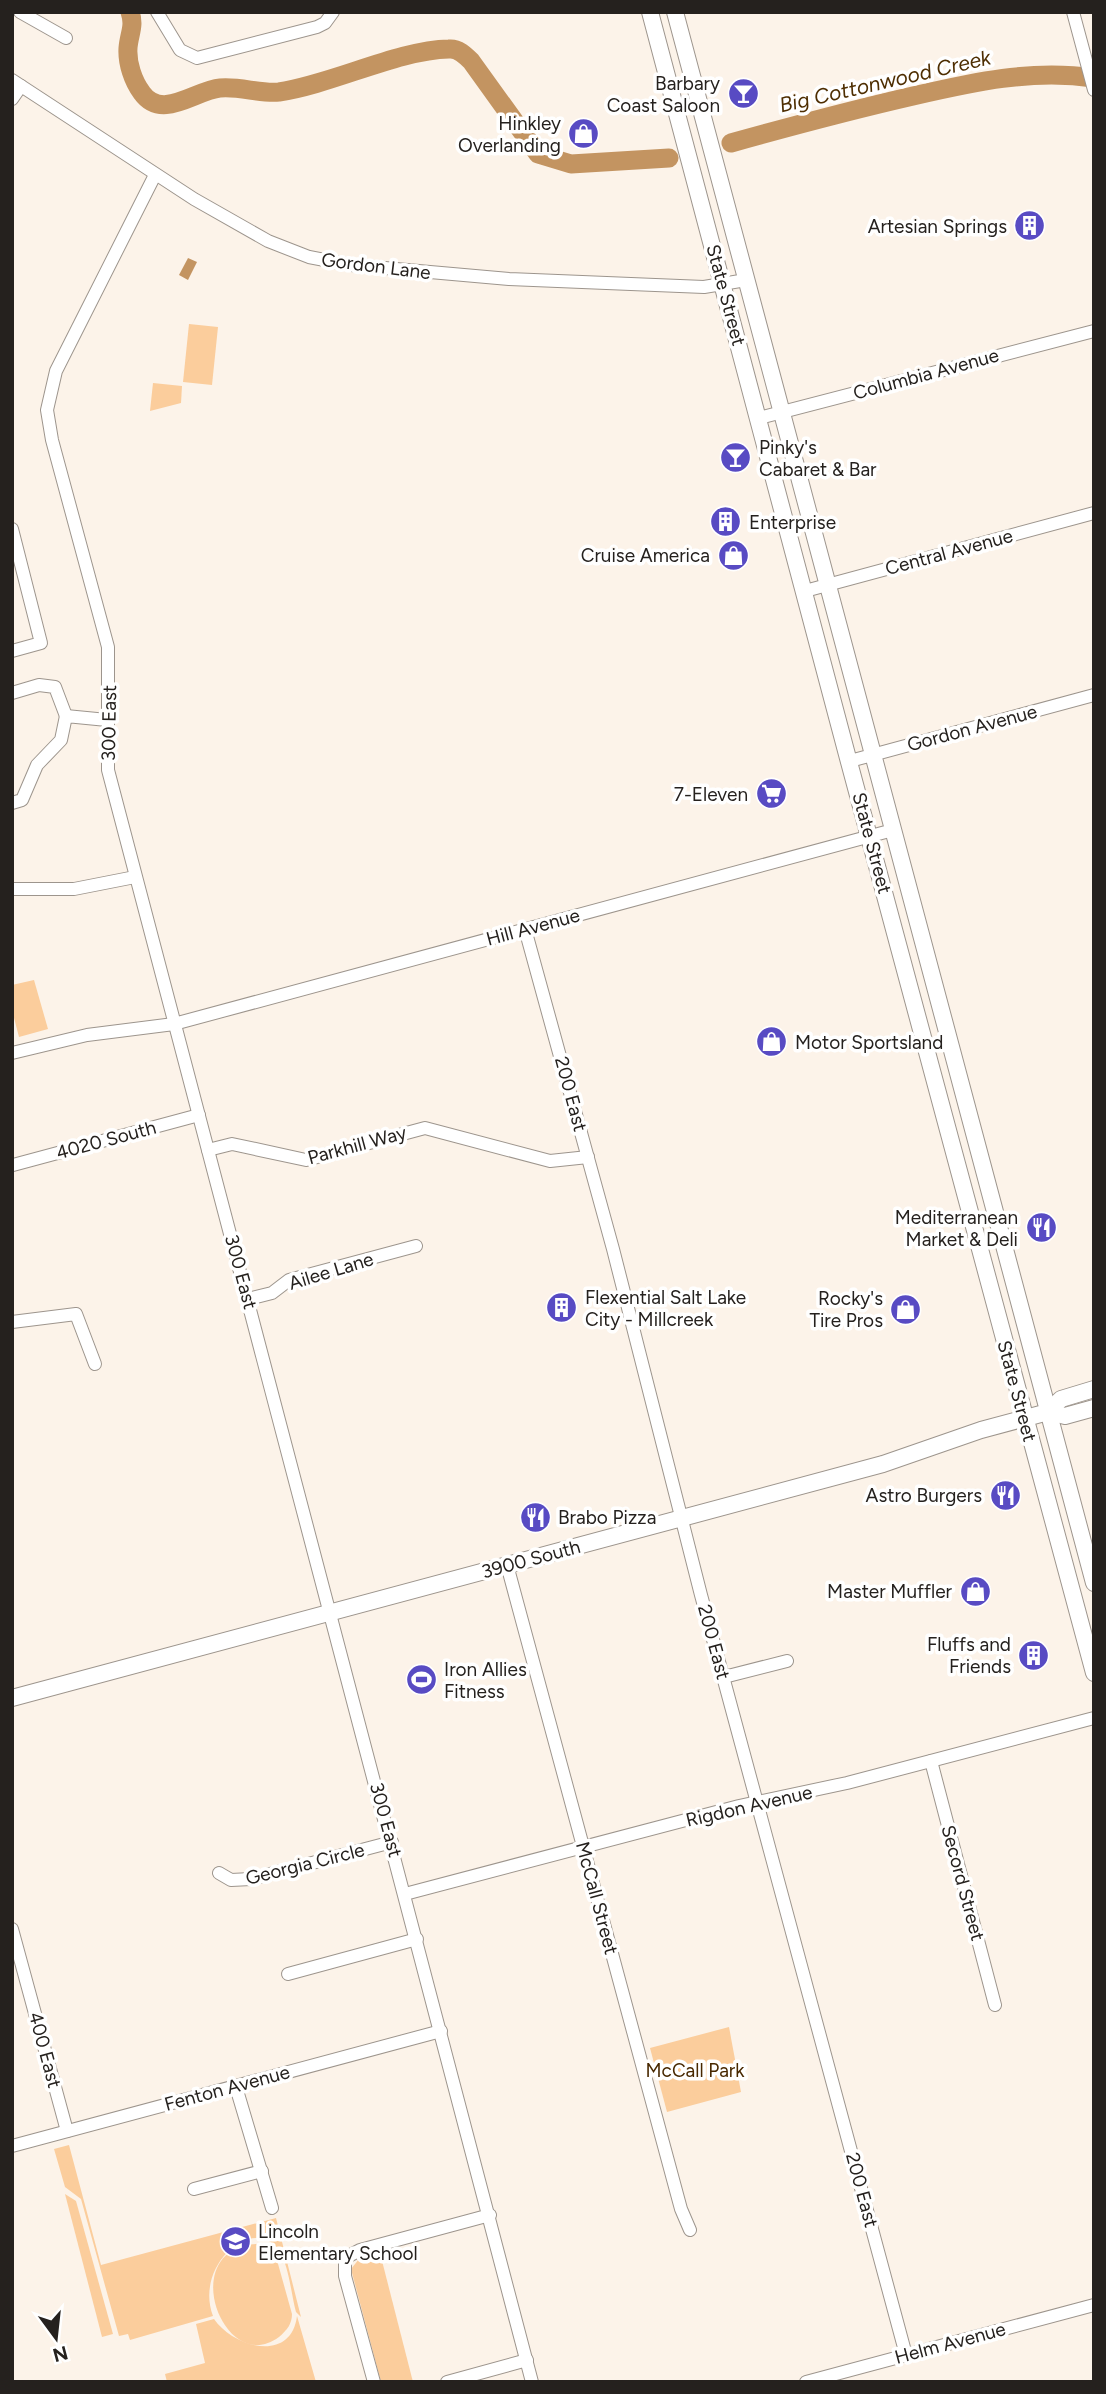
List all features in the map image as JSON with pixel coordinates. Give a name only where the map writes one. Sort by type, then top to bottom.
[{"type":"main road","name":"State Street","points":[[650,12],[871,836],[925,1050],[977,1231],[1023,1419],[1094,1673]]},
{"type":"main road","name":"State Street","points":[[676,12],[1094,1583]]},
{"type":"main road","name":"3900 South","points":[[1048,1412],[1061,1399],[1094,1389]]},
{"type":"main road","name":"3900 South","points":[[12,1698],[883,1464],[1048,1412],[1065,1416],[1094,1408]]},
{"type":"street","points":[[20,12],[66,38]]},
{"type":"street","points":[[157,12],[180,50],[197,58],[317,27],[332,12]]},
{"type":"street","points":[[1073,12],[1094,90]]},
{"type":"street","points":[[12,99],[17,83]]},
{"type":"street","name":"Gordon Lane","points":[[17,83],[155,175],[268,242],[329,262],[509,279],[704,287],[747,280]]},
{"type":"street","name":"300 East","points":[[155,175],[56,371],[47,410],[52,440],[108,647],[108,770],[533,2382]]},
{"type":"street","name":"Columbia Avenue","points":[[759,418],[1094,331]]},
{"type":"street","name":"Central Avenue","points":[[805,591],[1094,513]]},
{"type":"street","points":[[12,529],[41,643],[12,651]]},
{"type":"street","points":[[12,693],[39,685],[55,687],[65,716],[61,740],[37,765],[22,800],[12,803]]},
{"type":"street","name":"Gordon Avenue","points":[[850,761],[1094,695]]},
{"type":"street","points":[[65,716],[107,720]]},
{"type":"street","name":"Hill Avenue","points":[[12,1053],[87,1035],[174,1024],[893,830]]},
{"type":"street","points":[[12,889],[74,889],[135,877]]},
{"type":"street","name":"200 East","points":[[525,929],[906,2355]]},
{"type":"street","name":"4020 South","points":[[13,1164],[199,1115]]},
{"type":"street","name":"Parkhill Way","points":[[208,1150],[232,1144],[306,1160],[425,1128],[550,1161],[588,1157]]},
{"type":"street","name":"Ailee Lane","points":[[248,1300],[272,1293],[289,1280],[416,1246]]},
{"type":"street","points":[[12,1322],[76,1314],[96,1364]]},
{"type":"street","name":"McCall Street","points":[[507,1565],[681,2209],[690,2230]]},
{"type":"street","points":[[723,1677],[787,1661]]},
{"type":"street","name":"Rigdon Avenue","points":[[405,1894],[1094,1718]]},
{"type":"street","name":"Secord Street","points":[[931,1761],[995,2005]]},
{"type":"street","name":"Georgia Circle","points":[[219,1873],[231,1880],[251,1879],[392,1842]]},
{"type":"street","name":"400 East","points":[[12,1929],[67,2131]]},
{"type":"street","points":[[288,1974],[417,1939]]},
{"type":"street","name":"Fenton Avenue","points":[[12,2147],[441,2031]]},
{"type":"street","points":[[236,2087],[272,2208]]},
{"type":"street","points":[[194,2189],[262,2171]]},
{"type":"street","points":[[374,2382],[345,2276],[345,2258],[360,2250],[490,2215]]},
{"type":"street","name":"Helm Avenue","points":[[806,2382],[1094,2305]]},
{"type":"street","points":[[447,2382],[527,2360]]},
{"type":"green space","points":[[189,324],[218,327],[212,385],[183,382]]},
{"type":"green space","points":[[153,383],[182,386],[181,403],[150,411]]},
{"type":"green space","points":[[34,980],[48,1029],[19,1037],[12,1010],[12,985]]},
{"type":"green space","name":"McCall Park","points":[[729,2027],[741,2092],[667,2112],[650,2048]]},
{"type":"green space","points":[[69,2145],[101,2265],[276,2218],[301,2317],[296,2312],[282,2255],[267,2240],[254,2238],[241,2242],[218,2264],[211,2280],[209,2297],[213,2316],[130,2340],[128,2334],[119,2336],[81,2199],[65,2187],[54,2149]]},
{"type":"green space","points":[[65,2194],[76,2201],[113,2334],[102,2337]]},
{"type":"green space","points":[[256,2244],[268,2247],[275,2253],[292,2314],[290,2324],[279,2337],[259,2345],[241,2340],[226,2327],[216,2308],[213,2286],[218,2266],[231,2251]]},
{"type":"green space","points":[[380,2253],[413,2382],[381,2382],[351,2269],[359,2259]]},
{"type":"green space","points":[[297,2316],[316,2382],[167,2382],[165,2374],[205,2363],[196,2324],[214,2319],[234,2337],[247,2343],[273,2345],[284,2341],[292,2331]]},
{"type":"shaded area","points":[[188,258],[197,262],[188,280],[179,275]]},
{"type":"waterway","name":"Big Cottonwood Creek","points":[[130,12],[132,26],[128,60],[131,72],[142,93],[150,101],[159,104],[180,102],[220,88],[279,92],[409,55],[452,49],[461,52],[471,61],[538,154],[571,164],[669,158]]},
{"type":"waterway","name":"Big Cottonwood Creek","points":[[731,143],[867,107],[980,82],[1048,75],[1094,78]]},
{"type":"place","name":"Barbary Coast Saloon","points":[[743,94]]},
{"type":"place","name":"Hinkley Overlanding","points":[[584,134]]},
{"type":"place","name":"Artesian Springs","points":[[1030,226]]},
{"type":"place","name":"Pinky's Cabaret & Bar","points":[[736,458]]},
{"type":"place","name":"Enterprise","points":[[726,522]]},
{"type":"place","name":"Cruise America","points":[[733,555]]},
{"type":"place","name":"7-Eleven","points":[[771,794]]},
{"type":"place","name":"Motor Sportsland","points":[[772,1042]]},
{"type":"place","name":"Mediterranean Market & Deli","points":[[1041,1228]]},
{"type":"place","name":"Flexential Salt Lake City - Millcreek","points":[[562,1308]]},
{"type":"place","name":"Rocky's Tire Pros","points":[[906,1309]]},
{"type":"place","name":"Astro Burgers","points":[[1005,1495]]},
{"type":"place","name":"Brabo Pizza","points":[[535,1517]]},
{"type":"place","name":"Master Muffler","points":[[975,1591]]},
{"type":"place","name":"Fluffs and Friends","points":[[1034,1655]]},
{"type":"place","name":"Iron Allies Fitness","points":[[421,1680]]},
{"type":"place","name":"Lincoln Elementary School","points":[[235,2242]]}]
